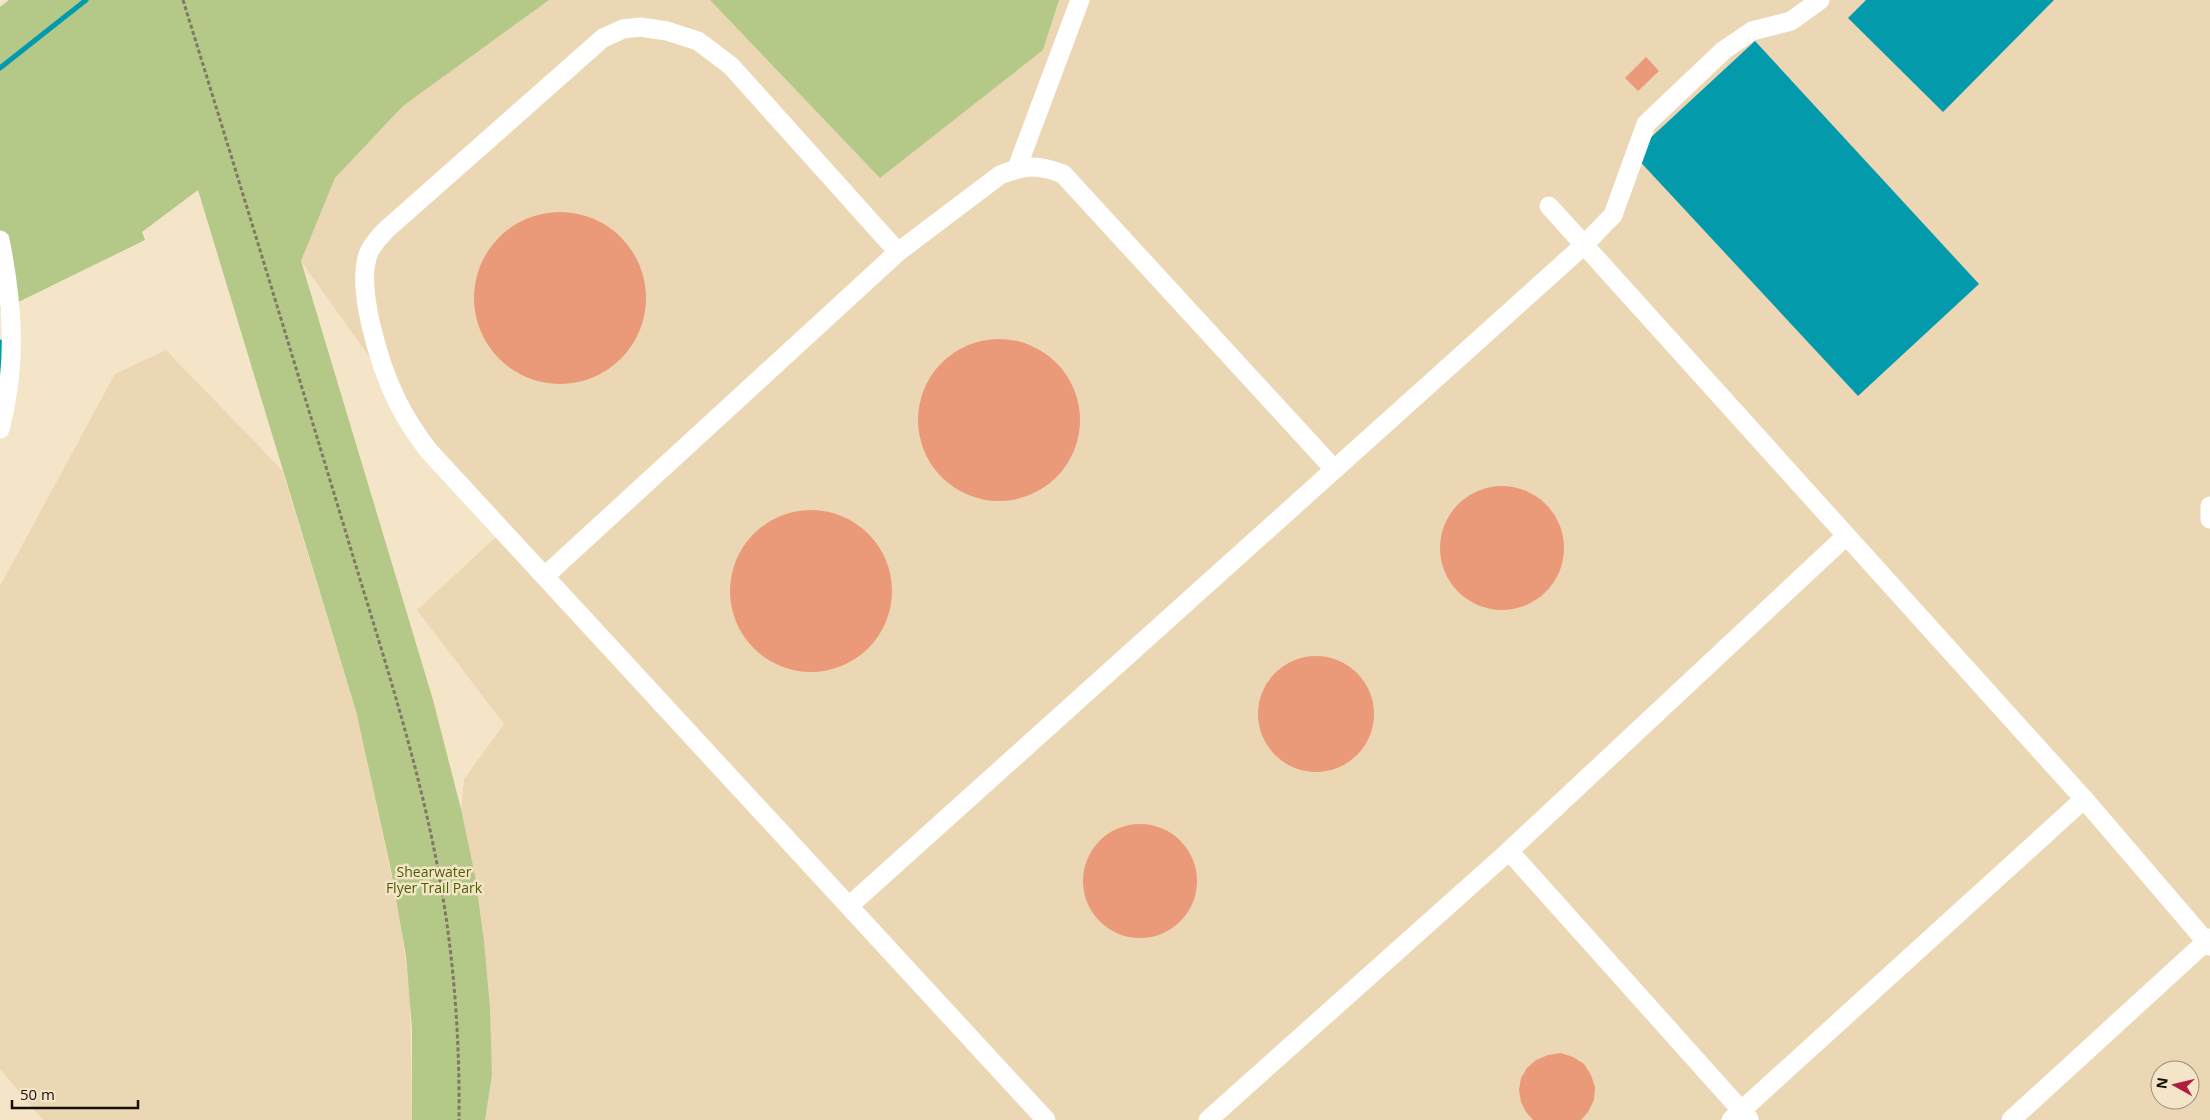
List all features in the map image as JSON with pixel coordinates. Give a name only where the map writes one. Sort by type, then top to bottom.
[{"type":"street","points":[[1017,168],[1080,0]]},
{"type":"street","points":[[849,906],[1584,245],[1613,215],[1646,124],[1724,50],[1752,31],[1791,21],[1820,0]]},
{"type":"street","points":[[898,252],[731,66],[698,41],[667,31],[640,27],[623,29],[603,38],[387,229],[370,250],[364,274],[367,313],[396,400],[409,424],[428,450],[1046,1120]]},
{"type":"street","points":[[545,576],[898,252],[1000,175],[1017,168],[1042,166],[1063,174],[1334,470]]},
{"type":"street","points":[[1549,206],[2084,799],[2209,942],[2011,1120]]},
{"type":"street","points":[[0,240],[10,298],[12,332],[10,380],[0,429]]},
{"type":"street","points":[[2210,506],[2210,520]]},
{"type":"street","points":[[1208,1120],[1508,851],[1846,536]]},
{"type":"street","points":[[1508,851],[1741,1117],[2084,799]]},
{"type":"path","points":[[183,0],[269,276],[383,658],[423,802],[436,861],[451,970],[456,1028],[459,1120]]},
{"type":"shaded area","points":[[549,0],[710,0],[880,177],[1043,50],[1059,0],[2210,0],[2210,1120],[485,1120],[492,1075],[490,1008],[484,941],[475,875],[461,809],[464,779],[504,724],[417,610],[497,536],[301,261],[335,178],[403,106]]},
{"type":"shaded area","points":[[166,350],[282,470],[356,711],[399,911],[410,994],[412,1120],[43,1120],[0,1069],[0,586],[115,374]]},
{"type":"green space","name":"Shearwater Flyer Trail Park","points":[[9,0],[549,0],[403,106],[335,178],[301,261],[433,700],[461,809],[475,875],[484,941],[490,1008],[492,1075],[485,1120],[412,1120],[412,1028],[406,956],[391,870],[356,711],[198,190],[142,232],[145,240],[0,311],[0,7]]},
{"type":"green space","points":[[710,0],[1059,0],[1043,50],[880,178]]},
{"type":"water","points":[[1866,0],[2054,0],[1943,112],[1848,18]]},
{"type":"water","points":[[1755,41],[1979,284],[1858,396],[1633,154]]},
{"type":"building","points":[[1646,57],[1659,71],[1638,91],[1625,78]]},
{"type":"building","points":[[568,212],[585,215],[601,222],[615,231],[627,243],[643,273],[646,298],[645,315],[640,331],[627,353],[615,365],[585,381],[552,384],[535,381],[519,374],[505,365],[493,353],[477,323],[474,290],[477,273],[484,257],[493,243],[505,231],[535,215]]},
{"type":"building","points":[[1007,339],[1023,342],[1037,348],[1051,357],[1062,368],[1077,396],[1080,420],[1079,436],[1071,458],[1062,472],[1051,483],[1023,498],[991,501],[975,498],[961,492],[947,483],[936,472],[921,444],[918,412],[921,396],[927,382],[936,368],[947,357],[975,342]]},
{"type":"building","points":[[1502,486],[1526,490],[1546,504],[1560,524],[1564,548],[1560,572],[1546,592],[1526,606],[1502,610],[1478,606],[1458,592],[1444,572],[1440,548],[1444,524],[1458,504],[1478,490]]},
{"type":"building","points":[[811,510],[827,512],[842,517],[856,524],[868,534],[878,546],[885,560],[890,575],[892,591],[890,607],[885,622],[878,636],[868,648],[856,658],[842,665],[827,670],[811,672],[795,670],[780,665],[766,658],[754,648],[744,636],[737,622],[732,607],[730,591],[732,575],[737,560],[744,546],[754,534],[766,524],[780,517],[795,512]]},
{"type":"building","points":[[1316,656],[1338,661],[1357,673],[1369,692],[1374,714],[1369,736],[1357,755],[1338,767],[1316,772],[1294,767],[1275,755],[1263,736],[1258,714],[1263,692],[1275,673],[1294,661]]},
{"type":"building","points":[[1140,824],[1162,829],[1180,841],[1192,859],[1197,881],[1192,903],[1180,921],[1162,933],[1140,938],[1118,933],[1100,921],[1088,903],[1083,881],[1088,859],[1100,841],[1118,829]]},
{"type":"building","points":[[1561,1053],[1573,1057],[1584,1064],[1591,1075],[1595,1087],[1594,1100],[1588,1112],[1581,1120],[1533,1120],[1521,1102],[1519,1090],[1521,1078],[1527,1068],[1536,1060],[1548,1055]]},
{"type":"waterway","points":[[0,68],[86,0]]},
{"type":"waterway","points":[[0,342],[2,365],[0,375]]}]
